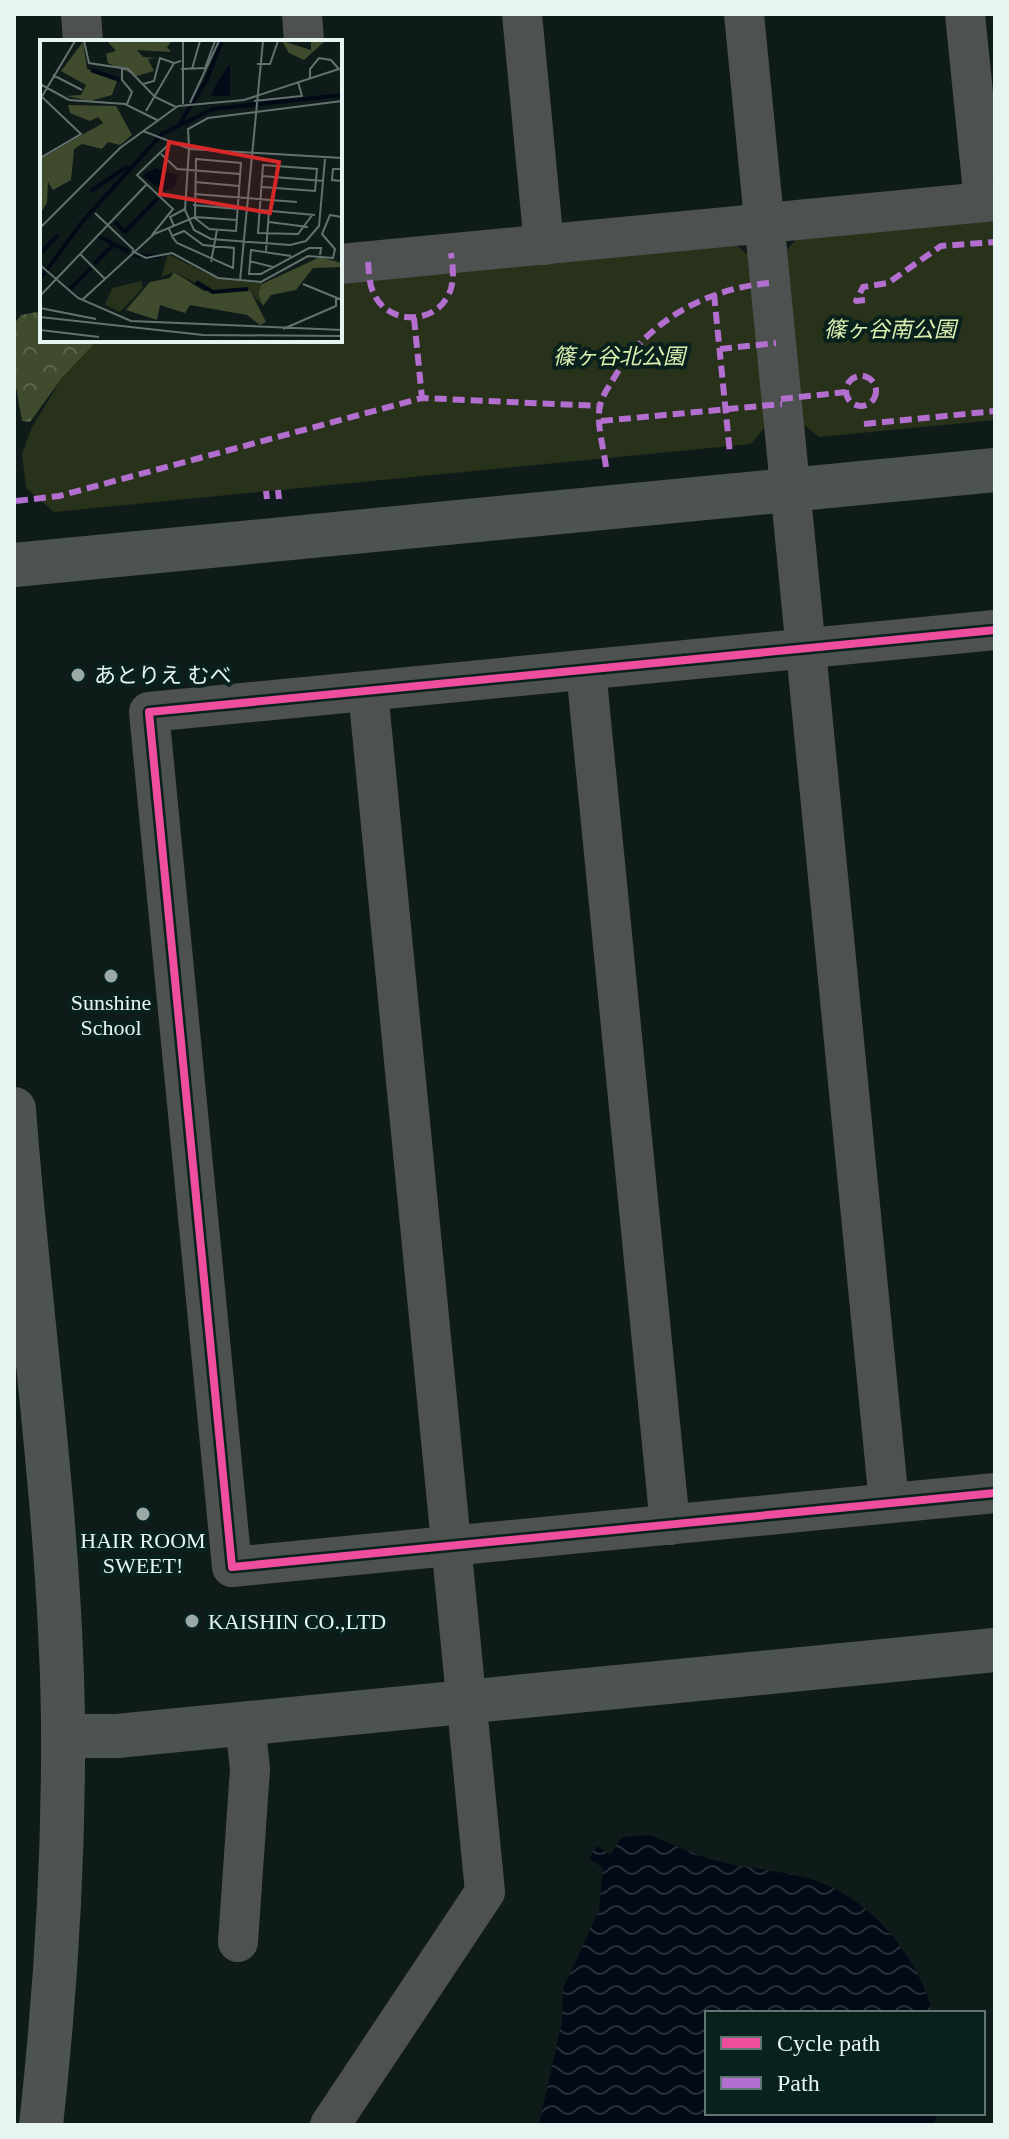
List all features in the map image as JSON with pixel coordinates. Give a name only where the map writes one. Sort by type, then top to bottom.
[{"type":"street","points":[[81,14],[83,40]]},
{"type":"street","points":[[302,14],[304,40]]},
{"type":"street","points":[[522,14],[544,245]]},
{"type":"street","points":[[744,14],[889,1503]]},
{"type":"street","points":[[342,264],[990,201],[975,15]]},
{"type":"street","points":[[14,565],[995,470]]},
{"type":"street","points":[[995,630],[149,712],[232,1567],[995,1493]]},
{"type":"street","points":[[586,670],[670,1525]]},
{"type":"street","points":[[330,2125],[485,1892],[368,691]]},
{"type":"street","points":[[14,1109],[55,1567],[63,1736],[59,1928],[41,2125]]},
{"type":"street","points":[[63,1736],[117,1736],[995,1650]]},
{"type":"street","points":[[238,1942],[250,1769],[245,1723]]},
{"type":"green space","name":"篠ヶ谷南公園","points":[[995,218],[995,420],[819,437],[797,419],[782,256],[797,238]]},
{"type":"green space","name":"篠ヶ谷北公園","points":[[734,243],[753,259],[769,422],[751,444],[54,512],[26,488],[22,454],[32,427],[62,378],[96,342],[342,342],[342,282]]},
{"type":"green space","points":[[40,311],[40,342],[96,342],[62,378],[30,422],[22,421],[14,375],[14,324],[21,315]]},
{"type":"water","points":[[650,1835],[705,1858],[803,1877],[848,1896],[886,1928],[901,1947],[915,1968],[932,2011],[705,2011],[705,2115],[936,2115],[934,2125],[539,2125],[562,2022],[563,1989],[599,1910],[603,1868],[589,1858],[597,1846],[610,1855],[622,1837]]},
{"type":"marked path","points":[[865,300],[856,301],[863,287],[888,283],[941,246],[995,242]]},
{"type":"marked path","points":[[368,262],[372,289],[379,303],[398,315],[421,316],[441,306],[448,296],[453,281],[451,253]]},
{"type":"marked path","points":[[606,467],[600,406],[617,373],[646,337],[682,310],[703,300],[746,286],[769,283]]},
{"type":"marked path","points":[[714,294],[730,454]]},
{"type":"marked path","points":[[414,318],[422,398]]},
{"type":"marked path","points":[[720,349],[776,343]]},
{"type":"marked path","points":[[861,376],[872,380],[876,391],[872,402],[861,406],[850,402],[846,391],[850,380],[861,376]]},
{"type":"marked path","points":[[781,399],[846,392]]},
{"type":"marked path","points":[[16,501],[59,496],[422,398],[599,406]]},
{"type":"marked path","points":[[601,421],[782,404]]},
{"type":"marked path","points":[[864,424],[995,411]]},
{"type":"marked path","points":[[278,490],[279,499]]},
{"type":"marked path","points":[[266,491],[267,499]]},
{"type":"cycle path","points":[[995,630],[149,712],[232,1567],[995,1493]]},
{"type":"place","name":"あとりえ むべ","points":[[78,675]]},
{"type":"place","name":"Sunshine School","points":[[111,976]]},
{"type":"place","name":"HAIR ROOM SWEET!","points":[[143,1514]]},
{"type":"place","name":"KAISHIN CO.,LTD","points":[[192,1621]]}]
